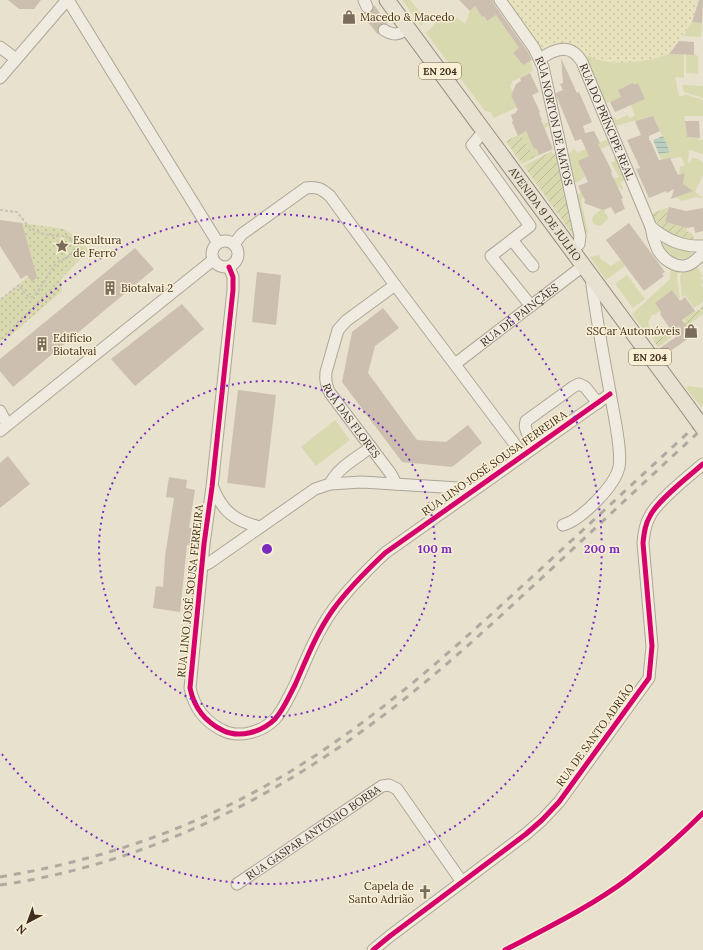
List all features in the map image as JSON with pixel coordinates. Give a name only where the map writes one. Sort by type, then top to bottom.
[{"type":"main road","name":"AVENIDA 9 DE JULHO","points":[[387,0],[703,428]]},
{"type":"street","points":[[0,78],[67,0],[218,243]]},
{"type":"street","name":"RUA NORTON DE MATOS","points":[[500,0],[540,59],[543,67],[580,236],[579,244],[572,250]]},
{"type":"street","points":[[384,30],[390,34],[397,35],[408,28]]},
{"type":"street","points":[[0,46],[16,59]]},
{"type":"street","name":"RUA DO PRÍNCIPE REAL","points":[[540,59],[550,52],[560,49],[573,52],[582,62],[651,227],[657,248],[663,256],[672,263],[688,265],[703,253]]},
{"type":"street","points":[[484,131],[472,145],[530,226],[491,256],[530,306]]},
{"type":"street","name":"RUA LINO JOSÉ SOUSA FERREIRA","points":[[234,244],[242,234],[306,188],[315,186],[323,190],[330,196],[523,455]]},
{"type":"street","points":[[651,227],[660,235],[674,242],[689,246],[703,246]]},
{"type":"street","points":[[512,240],[533,266]]},
{"type":"street","points":[[227,241],[234,244],[237,247],[239,255],[236,263],[226,268],[218,266],[213,260],[212,252],[215,245],[227,241]]},
{"type":"street","points":[[0,410],[4,427],[213,260]]},
{"type":"street","name":"RUA LINO JOSÉ SOUSA FERREIRA","points":[[229,267],[233,277],[233,290],[212,487],[204,544],[190,688],[192,699],[206,719],[214,726],[231,734],[239,735],[249,733],[266,726],[275,719],[282,710],[320,631],[331,612],[358,580],[385,554],[474,489],[610,394]]},
{"type":"street","points":[[563,525],[574,520],[602,495],[615,477],[619,468],[620,459],[615,418],[587,271]]},
{"type":"street","name":"RUA DE PAINÇÃES","points":[[455,364],[530,306],[587,271]]},
{"type":"street","name":"RUA DAS FLORES","points":[[395,285],[346,321],[338,330],[326,372],[326,386],[391,474],[396,484]]},
{"type":"street","name":"RUA LINO JOSÉ SOUSA FERREIRA","points":[[536,446],[524,427],[526,421],[573,387],[579,384],[585,387],[598,403]]},
{"type":"street","points":[[330,484],[340,470],[371,447]]},
{"type":"street","name":"RUA DE SANTO ADRIÃO","points":[[373,950],[396,931],[526,834],[542,820],[558,802],[649,678],[652,646],[643,543],[645,527],[650,515],[657,505],[702,465]]},
{"type":"street","points":[[202,566],[315,489],[330,484],[355,482],[474,489]]},
{"type":"street","points":[[212,487],[218,501],[228,512],[241,521],[260,526]]},
{"type":"street","name":"RUA GASPAR ANTÓNIO BORBA","points":[[237,884],[382,786],[389,785],[397,788],[462,882]]},
{"type":"path","points":[[0,210],[17,212],[31,228],[44,234],[66,236],[74,243],[74,248],[68,256],[56,264],[33,297],[26,295],[19,285],[0,300]]},
{"type":"shaded area","points":[[503,0],[698,0],[692,22],[669,54],[649,60],[623,63],[585,57],[566,46],[551,45],[542,49],[539,48]]},
{"type":"shaded area","points":[[663,136],[670,152],[659,154],[653,140]]},
{"type":"green space","points":[[402,0],[410,0],[420,13],[423,19],[421,26]]},
{"type":"green space","points":[[475,6],[482,17],[484,16],[487,21],[496,15],[519,48],[513,53],[520,62],[523,60],[530,61],[533,71],[513,81],[510,86],[513,91],[511,96],[515,104],[520,106],[494,118],[490,112],[485,111],[426,33],[440,18],[448,15],[465,24],[470,11]]},
{"type":"green space","points":[[692,22],[702,23],[701,37],[683,36]]},
{"type":"green space","points":[[669,54],[684,55],[684,78],[675,77],[679,96],[684,96],[684,94],[703,100],[703,116],[684,116],[687,137],[703,140],[703,154],[689,150],[688,162],[690,163],[692,158],[698,159],[703,163],[703,175],[695,192],[703,198],[695,197],[682,201],[676,197],[692,191],[683,184],[685,173],[679,175],[680,167],[685,165],[681,157],[662,160],[659,154],[670,152],[653,116],[614,126],[611,119],[615,117],[616,120],[628,115],[629,118],[635,116],[631,105],[645,99],[638,84],[633,84],[618,90],[621,97],[605,104],[585,57],[590,56],[595,59],[610,62],[627,62],[651,60]]},
{"type":"green space","points":[[694,54],[698,56],[698,74],[686,73],[686,55]]},
{"type":"green space","points":[[682,85],[703,86],[703,98],[684,92]]},
{"type":"green space","points":[[550,121],[551,125],[528,135],[534,149],[536,148],[539,155],[535,157],[520,134]]},
{"type":"green space","points":[[520,134],[535,157],[522,164],[506,141]]},
{"type":"green space","points":[[608,139],[610,145],[595,151],[596,153],[579,161],[585,176],[573,184],[568,155],[570,152],[575,149],[577,153]]},
{"type":"green space","points":[[552,151],[552,154],[557,152],[575,238],[524,166]]},
{"type":"green space","points":[[616,157],[625,180],[620,182],[623,188],[622,190],[619,187],[587,195],[581,199],[588,232],[583,236],[575,195],[619,177],[611,163],[615,161],[614,158]]},
{"type":"green space","points":[[669,207],[665,222],[687,228],[686,231],[692,233],[694,239],[680,238],[669,233],[651,214]]},
{"type":"green space","points":[[602,209],[605,209],[605,213],[608,217],[607,220],[600,226],[595,225],[592,221],[593,216]]},
{"type":"green space","points":[[22,223],[64,229],[82,241],[88,251],[61,279],[62,291],[11,335],[0,341],[0,300],[19,285],[35,269]]},
{"type":"green space","points":[[664,243],[676,249],[690,249],[693,254],[692,257],[683,259],[670,256],[663,249],[662,245]]},
{"type":"green space","points":[[599,255],[601,259],[611,266],[620,260],[625,266],[606,280],[590,257]]},
{"type":"green space","points":[[697,267],[703,276],[701,278],[703,281],[703,302],[694,308],[685,295],[682,297],[680,278],[681,273]]},
{"type":"green space","points":[[671,269],[678,272],[677,278],[680,298],[679,299],[672,290],[655,303],[660,311],[652,315],[648,322],[650,328],[646,333],[632,314],[670,279]]},
{"type":"green space","points":[[627,275],[645,299],[633,308],[615,284]]},
{"type":"green space","points":[[703,306],[703,314],[658,347],[652,338],[659,335],[664,335],[685,321],[684,319],[699,309],[702,312],[700,308]]},
{"type":"green space","points":[[688,386],[703,388],[703,405],[701,407],[686,388]]},
{"type":"green space","points":[[335,420],[350,440],[316,466],[301,447]]},
{"type":"building","points":[[8,0],[41,0],[34,9],[19,9]]},
{"type":"building","points":[[459,0],[493,0],[494,4],[532,60],[523,65],[513,53],[519,48],[496,15],[487,21],[484,16],[482,17],[475,6],[470,11]]},
{"type":"building","points":[[699,0],[703,0],[702,23],[692,22]]},
{"type":"building","points":[[374,5],[388,24],[383,23],[378,26],[378,35],[360,12],[361,11],[366,14],[370,13],[373,11]]},
{"type":"building","points":[[679,41],[694,42],[694,55],[669,54]]},
{"type":"building","points":[[561,58],[577,93],[579,92],[592,122],[583,126],[585,133],[594,131],[600,143],[598,144],[610,167],[611,173],[623,198],[621,199],[625,209],[615,214],[611,207],[603,210],[584,203],[585,200],[578,186],[588,182],[578,161],[589,156],[581,139],[575,141],[556,95],[556,93],[563,90],[560,84],[563,83]]},
{"type":"building","points":[[530,73],[539,92],[532,95],[540,112],[541,120],[553,149],[539,155],[536,148],[534,149],[526,131],[518,136],[512,122],[511,115],[518,110],[511,96],[516,84],[521,81],[520,78]]},
{"type":"building","points":[[633,83],[634,85],[638,83],[645,99],[615,112],[610,102],[621,97],[618,90]]},
{"type":"building","points":[[653,116],[660,131],[649,136],[649,140],[659,160],[670,158],[678,175],[685,173],[683,184],[693,191],[671,199],[674,189],[667,193],[666,191],[649,198],[636,169],[640,168],[627,140],[641,135],[635,121]]},
{"type":"building","points":[[685,121],[699,121],[700,138],[687,137]]},
{"type":"building","points":[[669,207],[686,211],[703,208],[703,231],[695,233],[694,227],[687,228],[665,222]]},
{"type":"building","points":[[0,220],[22,223],[37,277],[32,282],[27,275],[21,279],[0,246]]},
{"type":"building","points":[[629,223],[665,272],[662,274],[664,276],[644,291],[606,240]]},
{"type":"building","points":[[135,248],[154,269],[13,387],[0,371],[0,359]]},
{"type":"building","points":[[257,272],[281,275],[276,325],[252,322]]},
{"type":"building","points":[[672,290],[680,301],[685,297],[695,311],[682,320],[693,335],[665,355],[660,348],[676,337],[660,314],[661,312],[655,303]]},
{"type":"building","points":[[182,304],[204,329],[135,386],[111,359]]},
{"type":"building","points":[[383,308],[399,328],[375,346],[368,373],[417,440],[446,442],[468,425],[482,443],[452,467],[402,462],[342,382],[352,332]]},
{"type":"building","points":[[238,390],[276,395],[265,488],[227,483]]},
{"type":"building","points":[[8,456],[30,484],[0,508],[0,463]]},
{"type":"building","points":[[169,477],[187,480],[186,488],[195,490],[189,528],[192,528],[190,545],[187,545],[180,612],[153,608],[156,586],[163,587],[165,557],[174,498],[166,497]]},
{"type":"tunnel","points":[[367,7],[375,20],[384,30]]},
{"type":"railway","points":[[0,877],[58,866],[115,850],[170,831],[225,807],[266,786],[305,762],[380,709],[452,650],[703,419]]},
{"type":"railway","points":[[0,885],[45,877],[132,853],[175,837],[217,818],[297,775],[360,733],[454,658],[703,428]]},
{"type":"cycle path","points":[[229,267],[233,277],[233,290],[212,487],[204,544],[190,688],[194,701],[205,718],[229,733],[243,734],[257,731],[270,724],[275,719],[295,685],[316,638],[326,620],[357,581],[385,553],[610,394]]},
{"type":"cycle path","points":[[373,950],[526,834],[542,820],[559,802],[649,678],[652,646],[643,543],[645,529],[650,516],[659,503],[703,464]]},
{"type":"cycle path","points":[[505,950],[569,916],[615,888],[658,855],[703,813]]},
{"type":"place","name":"Macedo & Macedo","points":[[349,17]]},
{"type":"place","name":"Escultura de Ferro","points":[[62,246]]},
{"type":"place","name":"Biotalvai 2","points":[[110,288]]},
{"type":"place","name":"SSCar Automóveis","points":[[691,331]]},
{"type":"place","name":"Edifício Biotalvai","points":[[42,344]]},
{"type":"place","name":"Capela de Santo Adrião","points":[[425,892]]}]
